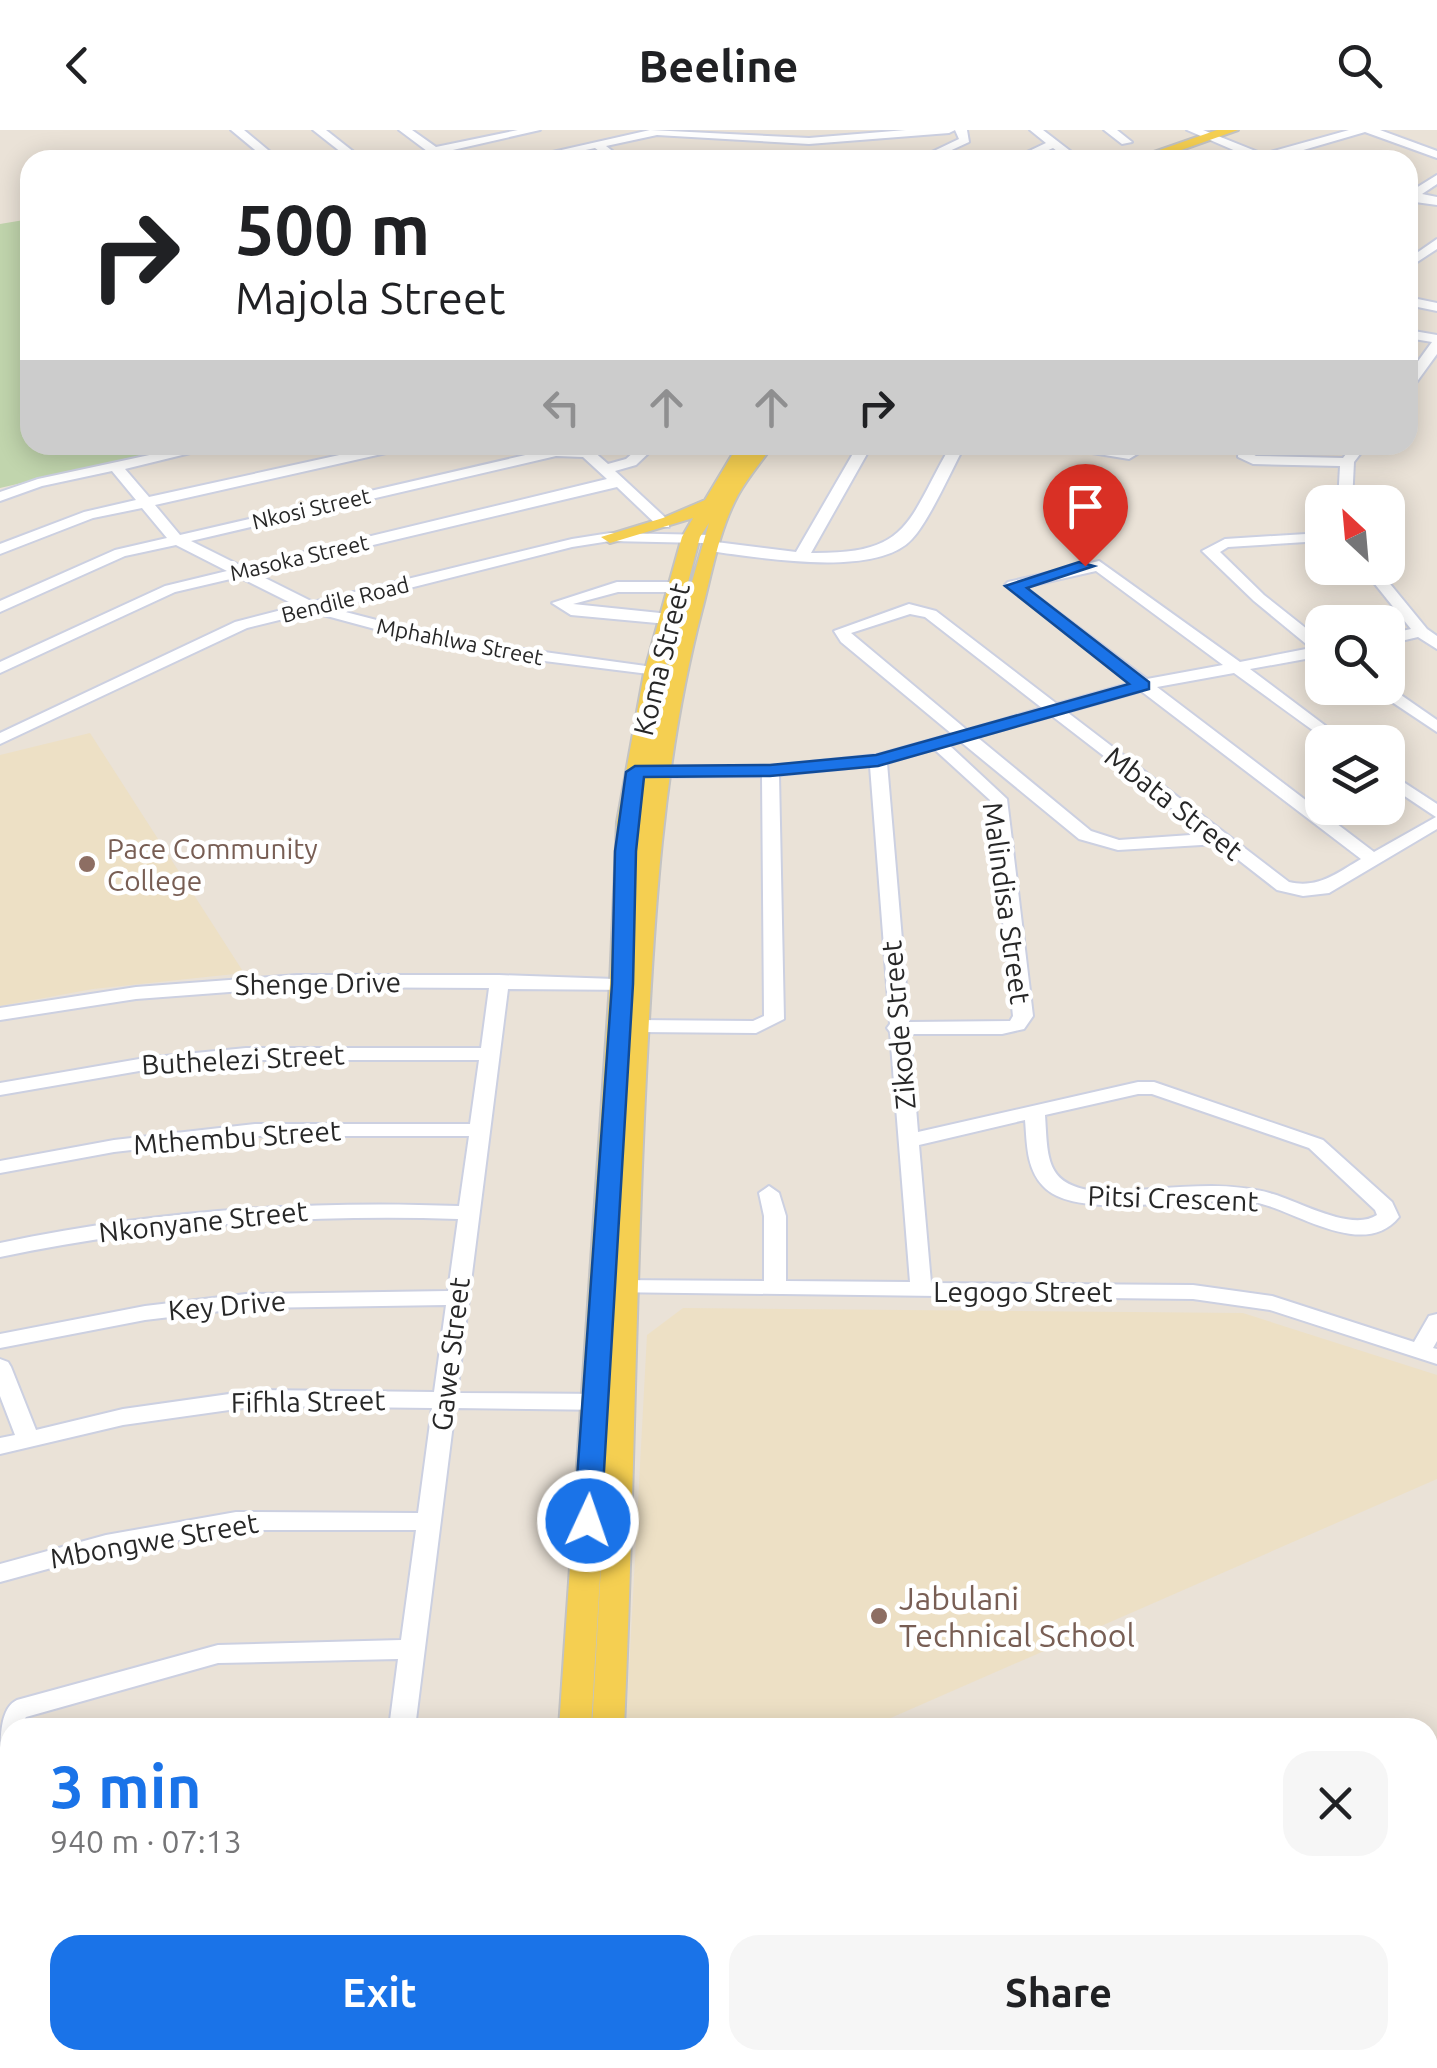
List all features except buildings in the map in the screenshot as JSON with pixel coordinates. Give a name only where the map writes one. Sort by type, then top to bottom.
[{"type":"main road","points":[[1149,150],[1201,133],[1230,130]]},
{"type":"main road","points":[[1161,150],[1201,133]]},
{"type":"main road","name":"Koma Street","points":[[608,1718],[612,1287],[646,772],[664,674],[704,541],[709,504],[741,455]]},
{"type":"main road","name":"Koma Street","points":[[680,620],[680,587],[729,495],[757,455]]},
{"type":"main road","points":[[610,537],[664,524],[709,504]]},
{"type":"main road","name":"Koma Street","points":[[612,1287],[637,1026],[631,984]]},
{"type":"main road","name":"Koma Street","points":[[577,1718],[608,1402]]},
{"type":"street","points":[[236,130],[261,150]]},
{"type":"street","points":[[319,130],[345,150]]},
{"type":"street","points":[[405,130],[434,150],[534,130]]},
{"type":"street","points":[[571,150],[658,132],[809,141],[949,130]]},
{"type":"street","points":[[942,150],[965,140],[961,130]]},
{"type":"street","points":[[1036,130],[1062,150]]},
{"type":"street","points":[[1110,130],[1126,142]]},
{"type":"street","points":[[1292,150],[1365,130],[1437,155]]},
{"type":"street","points":[[1201,133],[1239,150]]},
{"type":"street","points":[[500,138],[519,150]]},
{"type":"street","points":[[596,144],[604,150]]},
{"type":"street","points":[[1040,150],[1054,144]]},
{"type":"street","points":[[1418,365],[1437,342]]},
{"type":"street","points":[[0,497],[168,455]]},
{"type":"street","points":[[0,549],[62,522],[359,455]]},
{"type":"street","name":"Nkosi Street","points":[[0,608],[120,553],[544,455]]},
{"type":"street","name":"Nkosi Street","points":[[589,455],[664,524]]},
{"type":"street","name":"Masoka Street","points":[[0,668],[162,592],[610,478],[639,455]]},
{"type":"street","points":[[800,556],[858,455]]},
{"type":"street","name":"Bendile Road","points":[[0,738],[222,632],[310,607],[610,537],[704,541],[800,556],[850,556],[898,545],[952,455]]},
{"type":"street","points":[[1244,455],[1250,459],[1346,462]]},
{"type":"street","points":[[1345,485],[1346,462],[1352,455]]},
{"type":"street","name":"Mphahlwa Street","points":[[116,466],[176,539],[310,607],[450,644],[664,674]]},
{"type":"street","points":[[1305,538],[1225,543],[1210,550],[1258,598],[1305,636]]},
{"type":"street","points":[[1315,725],[1099,566],[1014,584],[1373,860],[1437,822]]},
{"type":"street","points":[[1384,585],[1421,632],[1437,644]]},
{"type":"street","points":[[680,587],[617,586],[560,603],[571,610],[680,620]]},
{"type":"street","name":"Mbata Street","points":[[964,736],[842,634],[845,627],[904,610],[922,610],[1282,886],[1303,892],[1323,889],[1373,860]]},
{"type":"street","points":[[1405,635],[1421,632]]},
{"type":"street","points":[[646,772],[770,770],[878,760],[1143,686],[1305,653]]},
{"type":"street","points":[[1404,705],[1437,727]]},
{"type":"street","points":[[964,736],[1095,840],[1118,845],[1218,839]]},
{"type":"street","name":"Malindisa Street","points":[[897,1028],[1005,1027],[1023,1018],[998,800],[937,743]]},
{"type":"street","name":"Zikode Street","points":[[878,760],[921,1290]]},
{"type":"street","points":[[637,1026],[752,1027],[774,1019],[770,770]]},
{"type":"street","points":[[1405,789],[1437,812]]},
{"type":"street","name":"Shenge Drive","points":[[0,1014],[203,986],[297,981],[631,984]]},
{"type":"street","name":"Gawe Street","points":[[403,1718],[498,981]]},
{"type":"street","name":"Buthelezi Street","points":[[0,1089],[145,1064],[246,1054],[487,1054]]},
{"type":"street","name":"Pitsi Crescent","points":[[908,1141],[1142,1087],[1159,1089],[1316,1144],[1385,1206],[1388,1217],[1374,1227],[1352,1228],[1256,1197],[1070,1194],[1057,1190],[1041,1174],[1035,1112]]},
{"type":"street","name":"Mthembu Street","points":[[0,1167],[114,1146],[255,1130],[476,1130]]},
{"type":"street","points":[[770,1193],[775,1216],[775,1288]]},
{"type":"street","name":"Nkonyane Street","points":[[0,1250],[154,1222],[259,1210],[467,1213]]},
{"type":"street","name":"Legogo Street","points":[[612,1287],[1237,1296],[1304,1313],[1428,1354]]},
{"type":"street","name":"Key Drive","points":[[0,1341],[145,1313],[246,1301],[456,1298]]},
{"type":"street","points":[[1428,1354],[1437,1321]]},
{"type":"street","points":[[0,1367],[28,1439]]},
{"type":"street","name":"Fifhla Street","points":[[0,1446],[175,1407],[257,1398],[608,1402]]},
{"type":"street","name":"Mbongwe Street","points":[[0,1573],[106,1544],[236,1521],[430,1522]]},
{"type":"street","points":[[7,1718],[27,1706],[202,1656],[412,1649]]},
{"type":"shaded area","name":"Pace Community College","points":[[90,733],[244,973],[93,989],[0,1006],[0,755]]},
{"type":"shaded area","name":"Jabulani Technical School","points":[[683,1308],[1243,1313],[1437,1375],[1437,1479],[891,1718],[626,1718],[647,1335]]},
{"type":"green space","points":[[20,221],[20,455],[142,455],[0,488],[0,224]]},
{"type":"place","name":"Pace Community College","points":[[87,864]]},
{"type":"place","name":"Jabulani Technical School","points":[[879,1616]]},
{"type":"route","points":[[588,1521],[622,984],[626,851],[635,772],[816,768],[878,760],[1143,686],[1014,586],[1085,566]]}]
